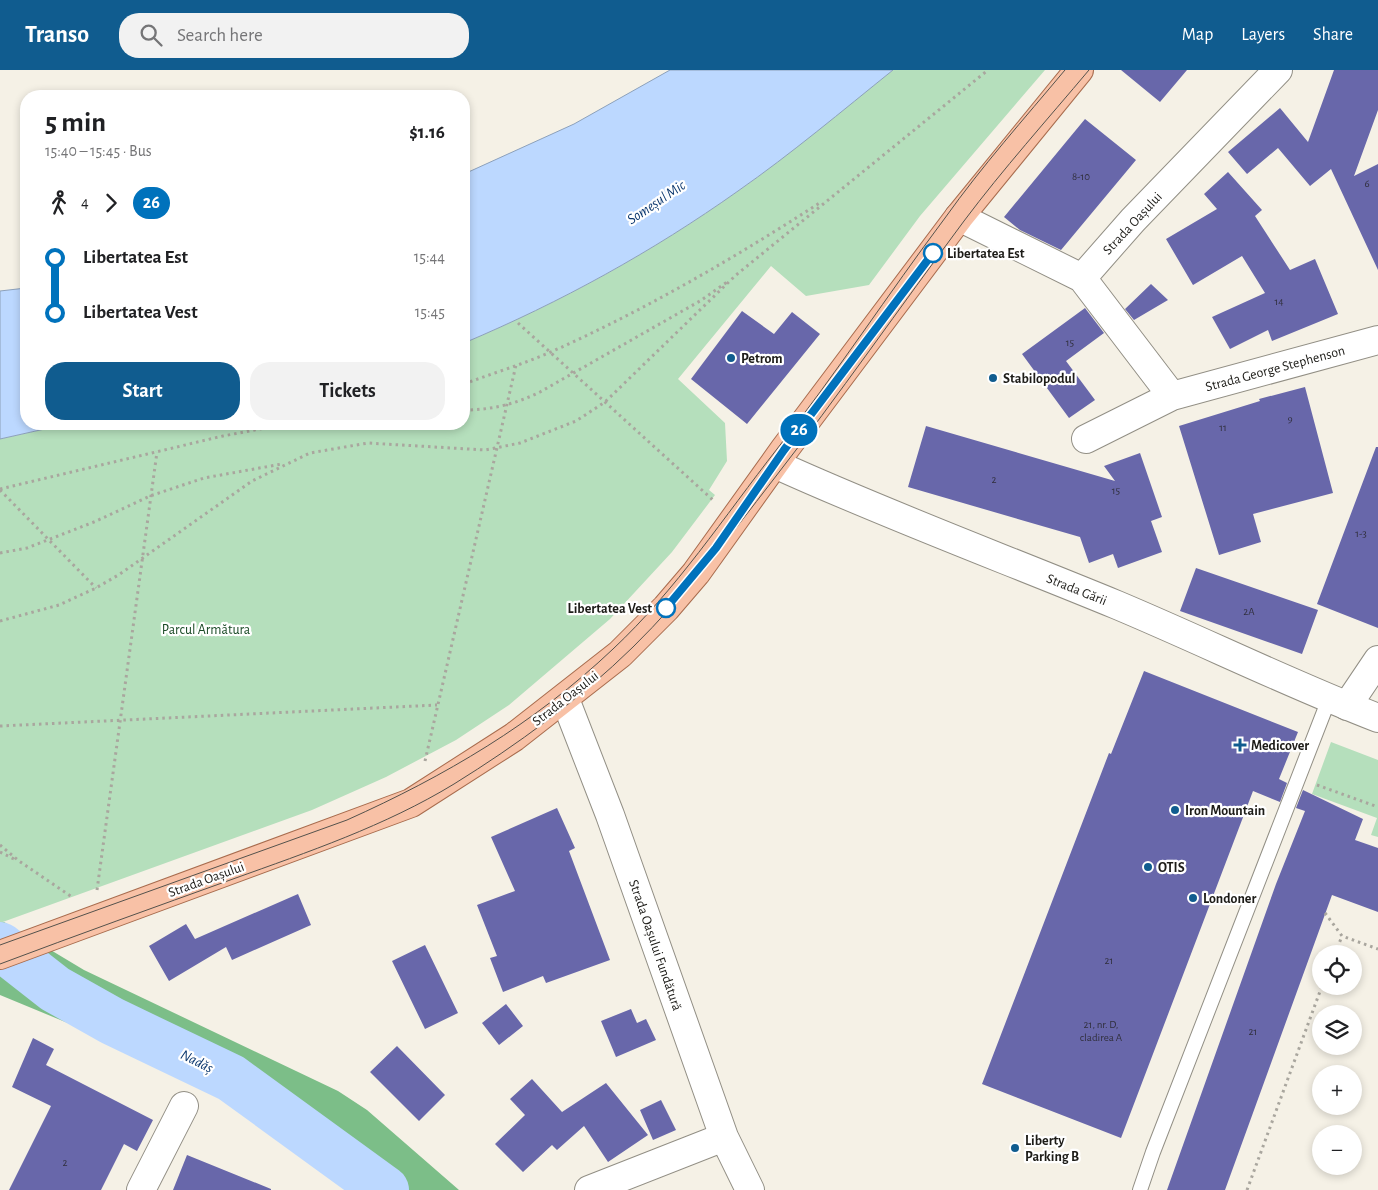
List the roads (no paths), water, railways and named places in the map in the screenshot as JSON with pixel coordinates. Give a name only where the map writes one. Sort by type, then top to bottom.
[{"type":"main road","name":"Strada Oașului","points":[[0,955],[411,803],[514,737],[620,654],[666,608],[781,466],[959,217],[1079,70]]},
{"type":"street","name":"Strada Oașului","points":[[1082,278],[1133,220],[1278,70]]},
{"type":"street","points":[[959,217],[1082,278],[1172,396]]},
{"type":"street","name":"Strada George Stephenson","points":[[1086,439],[1172,396],[1378,340]]},
{"type":"street","name":"Strada Gării","points":[[781,466],[1118,606],[1378,718]]},
{"type":"street","points":[[1338,702],[1378,660]]},
{"type":"street","name":"Strada Oașului Fundătură","points":[[564,699],[610,815],[724,1137],[750,1190]]},
{"type":"street","points":[[141,1190],[184,1106]]},
{"type":"street","points":[[589,1190],[724,1137]]},
{"type":"lane","points":[[1140,1190],[1298,778],[1338,702]]},
{"type":"water","name":"Someșul Mic","points":[[670,70],[893,70],[777,162],[673,235],[571,293],[470,340],[470,171],[574,124]]},
{"type":"water","points":[[20,289],[20,430],[40,430],[0,439],[0,291]]},
{"type":"waterway","name":"Nadăș","points":[[0,946],[55,989],[112,1021],[231,1078],[385,1190]]},
{"type":"tram line","points":[[0,945],[347,820],[419,785],[487,746],[552,701],[583,676],[636,626],[679,578],[820,392],[959,199],[1065,70]]},
{"type":"tram line","points":[[0,964],[289,859],[401,813],[454,784],[501,753],[592,685],[652,628],[706,566],[822,416],[979,202],[1089,70]]},
{"type":"place","name":"Libertatea Est","points":[[933,253]]},
{"type":"place","name":"Petrom","points":[[731,358]]},
{"type":"place","name":"Stabilopodul","points":[[993,378]]},
{"type":"place","name":"Libertatea Vest","points":[[666,608]]},
{"type":"place","name":"Medicover","points":[[1240,745]]},
{"type":"place","name":"Iron Mountain","points":[[1175,810]]},
{"type":"place","name":"OTIS","points":[[1148,867]]},
{"type":"place","name":"Londoner","points":[[1193,898]]},
{"type":"place","name":"Liberty Parking B","points":[[1015,1148]]},
{"type":"park label","name":"Parcul Armătura","points":[[206,629]]}]
